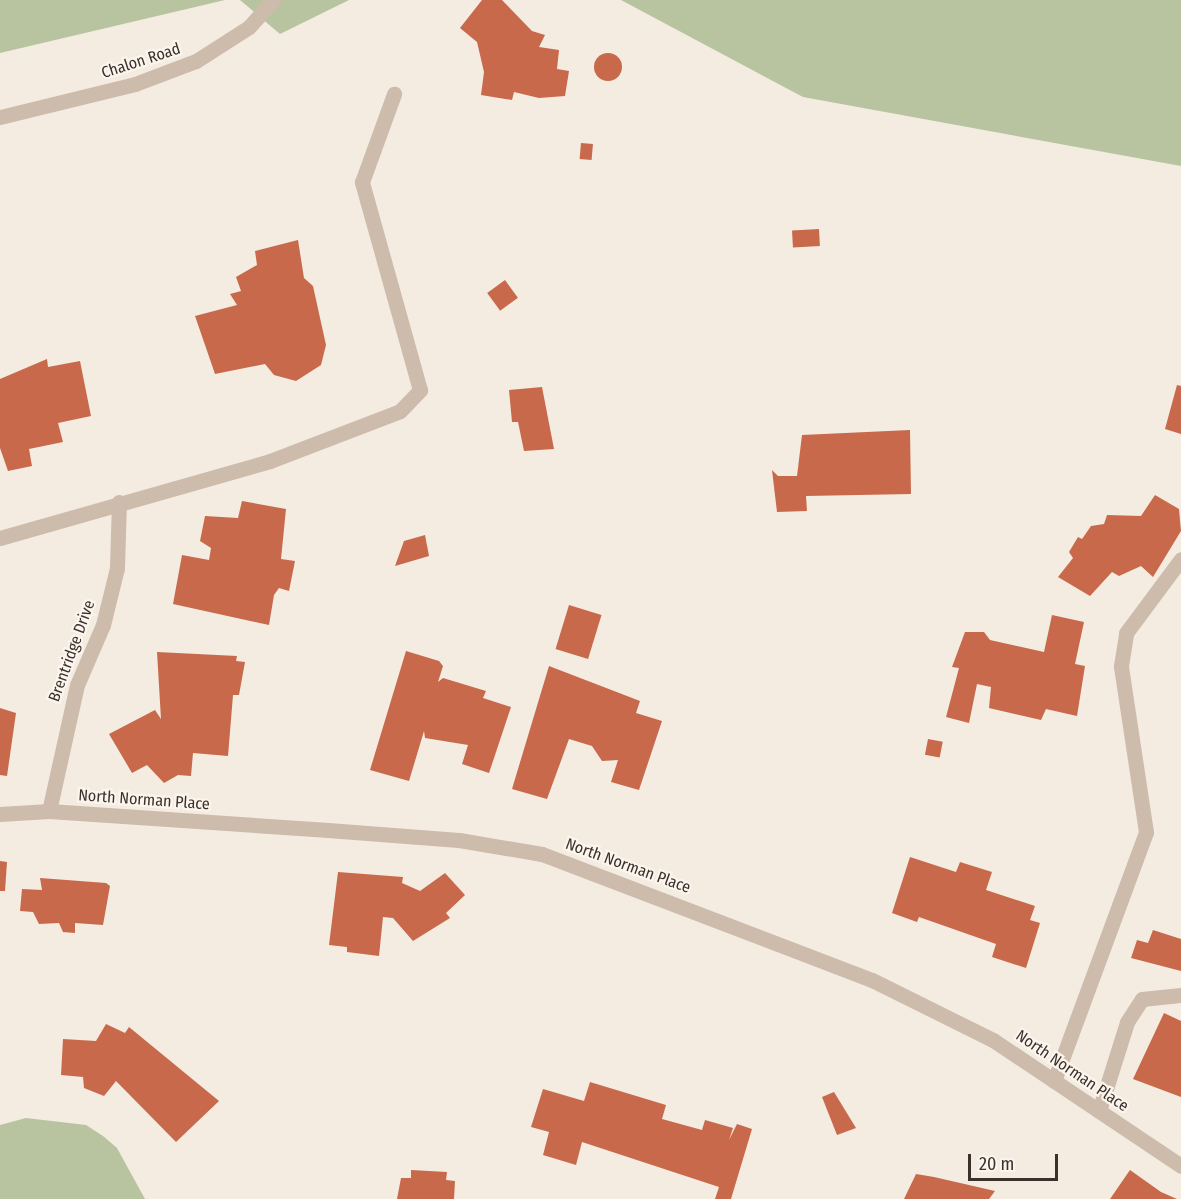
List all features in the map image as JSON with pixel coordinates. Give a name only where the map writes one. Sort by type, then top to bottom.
[{"type":"street","name":"Chalon Road","points":[[0,117],[135,84],[196,61],[249,27],[273,0]]},
{"type":"street","points":[[0,538],[119,502],[270,461],[400,411],[420,390],[362,182],[394,94]]},
{"type":"street","name":"Brentridge Drive","points":[[49,811],[77,685],[103,625],[117,568],[119,502]]},
{"type":"street","points":[[1054,1082],[1146,832],[1121,666],[1126,633],[1181,559]]},
{"type":"street","name":"North Norman Place","points":[[0,814],[49,811],[459,840],[542,854],[872,980],[993,1040],[1181,1166]]},
{"type":"street","points":[[1098,1111],[1127,1022],[1142,999],[1181,995]]},
{"type":"green space","points":[[0,0],[225,0],[0,53]]},
{"type":"green space","points":[[240,0],[349,0],[280,34]]},
{"type":"green space","points":[[621,0],[1181,0],[1181,166],[803,97]]},
{"type":"green space","points":[[26,1118],[86,1125],[103,1136],[117,1148],[145,1199],[0,1199],[0,1125]]},
{"type":"building","points":[[482,0],[502,0],[532,31],[545,35],[539,47],[559,50],[557,69],[569,71],[565,96],[539,98],[514,92],[512,100],[481,95],[484,72],[477,42],[460,28]]},
{"type":"building","points":[[608,53],[618,57],[622,67],[618,77],[608,81],[598,77],[594,67],[598,57]]},
{"type":"building","points":[[581,143],[593,144],[592,160],[580,159]]},
{"type":"building","points":[[819,229],[820,246],[793,247],[792,230]]},
{"type":"building","points":[[298,240],[304,278],[313,286],[326,345],[321,365],[296,381],[274,375],[265,364],[215,374],[195,316],[237,305],[230,294],[241,291],[236,277],[257,265],[255,251]]},
{"type":"building","points":[[505,280],[518,298],[500,311],[487,293]]},
{"type":"building","points":[[47,359],[48,367],[80,361],[91,416],[58,423],[63,442],[29,449],[32,466],[8,471],[0,448],[0,379]]},
{"type":"building","points":[[1177,385],[1181,386],[1181,434],[1165,429]]},
{"type":"building","points":[[542,387],[554,449],[524,451],[518,422],[512,422],[509,390]]},
{"type":"building","points":[[910,430],[911,494],[806,496],[807,511],[777,512],[772,470],[778,476],[797,476],[802,435]]},
{"type":"building","points":[[1155,495],[1179,509],[1181,531],[1153,577],[1141,566],[1119,576],[1112,572],[1090,596],[1058,577],[1073,558],[1069,552],[1078,537],[1082,539],[1091,526],[1104,524],[1107,515],[1141,516]]},
{"type":"building","points":[[242,501],[286,509],[281,559],[295,561],[289,591],[279,588],[274,595],[269,625],[173,604],[182,555],[209,560],[211,548],[200,541],[205,516],[238,518]]},
{"type":"building","points":[[425,535],[429,556],[395,566],[404,541]]},
{"type":"building","points":[[569,605],[602,615],[588,659],[556,649]]},
{"type":"building","points":[[1052,615],[1084,622],[1075,664],[1085,666],[1077,716],[1046,709],[1041,720],[989,708],[991,687],[977,684],[969,723],[946,717],[959,668],[952,667],[965,632],[984,632],[990,640],[1044,652]]},
{"type":"building","points":[[406,651],[439,661],[443,666],[438,682],[443,678],[486,691],[483,698],[511,707],[489,773],[462,764],[468,745],[425,738],[424,731],[409,781],[370,770]]},
{"type":"building","points":[[157,652],[237,656],[236,661],[245,662],[239,695],[233,695],[228,756],[193,753],[191,776],[178,775],[164,783],[147,765],[132,773],[109,734],[155,710],[161,719]]},
{"type":"building","points":[[549,666],[640,701],[636,713],[662,721],[639,790],[611,782],[618,760],[602,761],[592,746],[569,739],[547,799],[512,789]]},
{"type":"building","points":[[0,708],[16,713],[7,776],[0,775]]},
{"type":"building","points":[[928,739],[943,742],[940,758],[925,755]]},
{"type":"building","points":[[910,857],[956,872],[960,862],[992,872],[986,890],[1035,906],[1030,920],[1040,923],[1026,968],[992,957],[996,944],[919,917],[917,922],[892,913]]},
{"type":"building","points":[[0,861],[7,862],[5,891],[0,891]]},
{"type":"building","points":[[338,872],[403,877],[402,883],[420,891],[445,873],[465,895],[446,913],[450,918],[413,941],[393,918],[383,917],[379,956],[347,952],[347,947],[329,945]]},
{"type":"building","points":[[40,878],[106,883],[110,886],[103,925],[75,923],[75,933],[63,932],[59,923],[39,924],[33,912],[20,911],[22,889],[42,890]]},
{"type":"building","points":[[1153,930],[1181,939],[1181,971],[1131,958],[1137,940],[1148,943]]},
{"type":"building","points":[[1164,1013],[1181,1021],[1181,1097],[1133,1079]]},
{"type":"building","points":[[106,1024],[125,1033],[129,1027],[219,1101],[176,1142],[116,1081],[104,1096],[84,1088],[83,1077],[61,1075],[63,1039],[96,1041]]},
{"type":"building","points":[[590,1082],[666,1105],[662,1119],[702,1130],[705,1120],[733,1128],[729,1140],[737,1124],[752,1129],[731,1199],[715,1199],[719,1187],[582,1142],[576,1165],[543,1155],[549,1132],[531,1127],[543,1089],[584,1101]]},
{"type":"building","points":[[834,1092],[856,1128],[837,1135],[822,1097]]},
{"type":"building","points":[[411,1170],[447,1172],[446,1180],[455,1181],[454,1199],[397,1199],[401,1178],[411,1178]]},
{"type":"building","points":[[1130,1170],[1161,1192],[1177,1199],[1110,1199]]},
{"type":"building","points":[[916,1174],[995,1191],[989,1199],[904,1199]]}]
